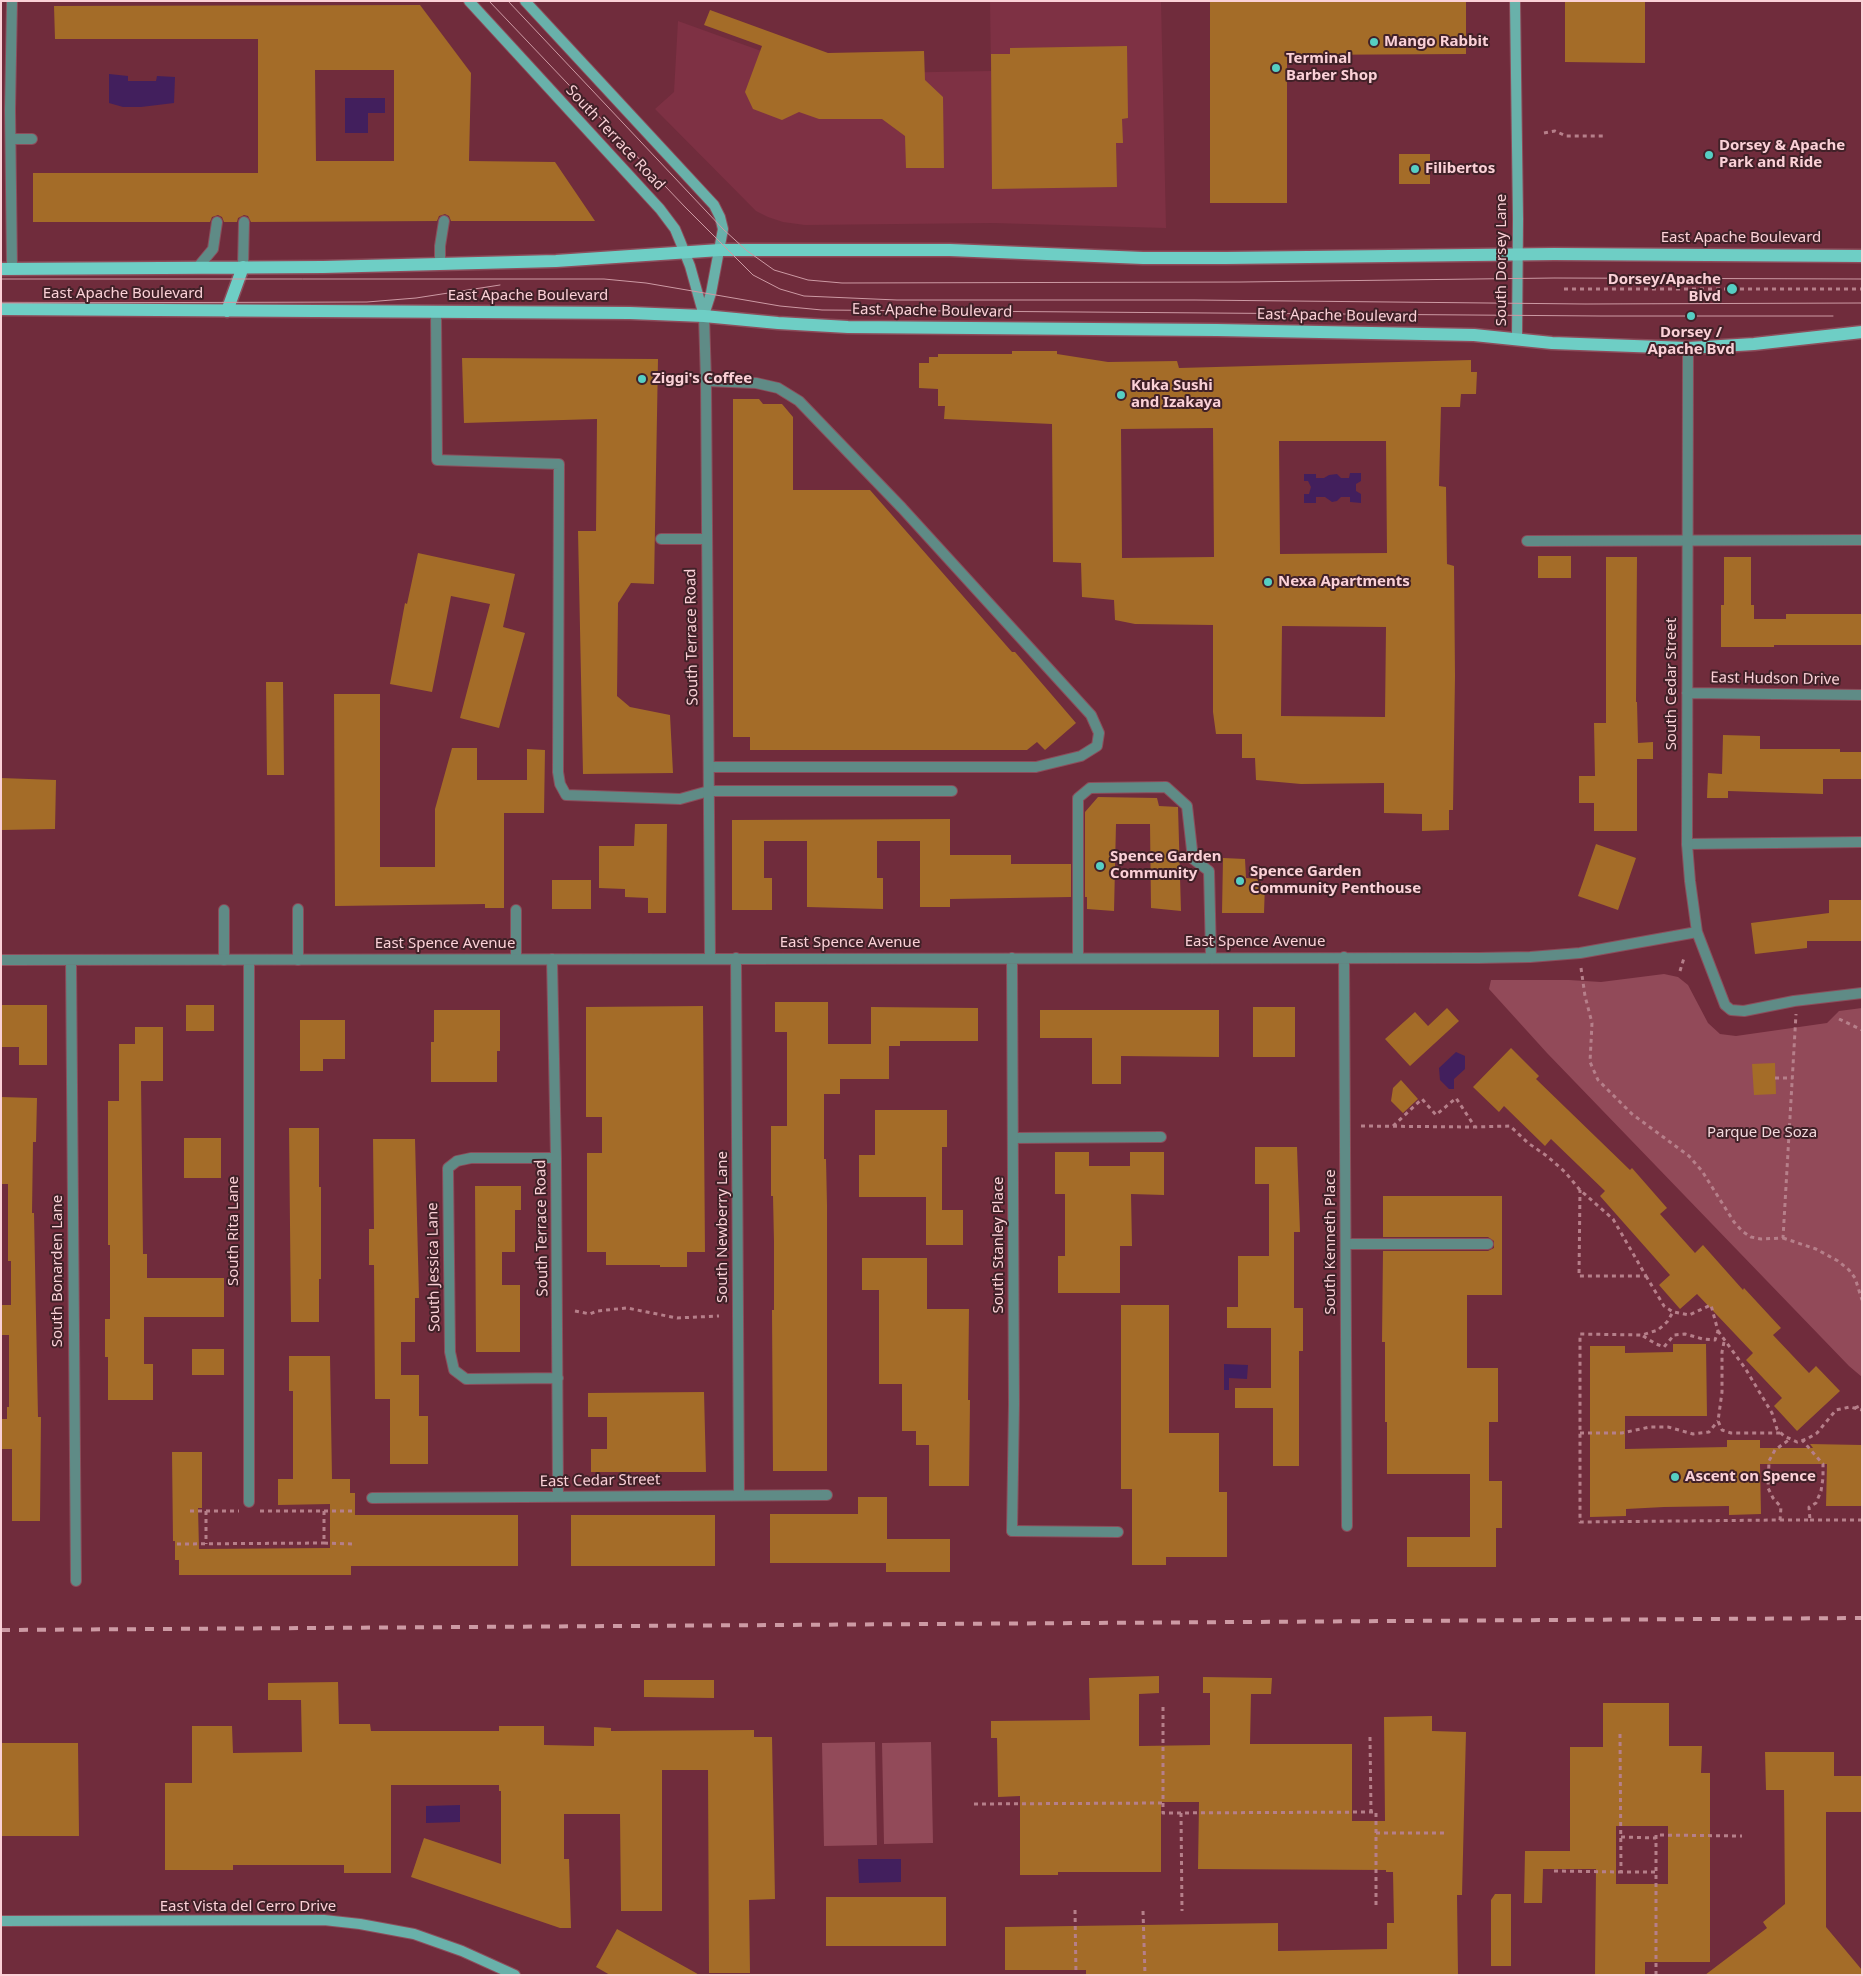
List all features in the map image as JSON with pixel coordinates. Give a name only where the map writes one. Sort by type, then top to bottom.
[{"type":"main road","name":"East Apache Boulevard","points":[[7,269],[565,261],[720,250],[950,250],[1131,257],[1226,258],[1518,255],[1862,256]]},
{"type":"main road","points":[[227,311],[243,267]]},
{"type":"main road","name":"East Apache Boulevard","points":[[1,309],[630,313],[704,316],[778,324],[848,327],[1224,330],[1474,336],[1590,345],[1688,348],[1754,344],[1862,332]]},
{"type":"street","points":[[7,269],[11,139],[12,1]]},
{"type":"street","name":"South Terrace Road","points":[[468,1],[660,209],[675,229],[685,253],[704,316],[710,958]]},
{"type":"street","name":"South Terrace Road","points":[[525,1],[714,205],[723,229],[711,293],[704,316]]},
{"type":"street","name":"South Dorsey Lane","points":[[1515,1],[1517,338]]},
{"type":"street","points":[[11,139],[32,140]]},
{"type":"street","points":[[440,264],[440,246],[444,221]]},
{"type":"street","points":[[198,267],[213,249],[217,222]]},
{"type":"street","points":[[243,267],[244,222]]},
{"type":"street","points":[[436,312],[437,460],[559,464],[558,772],[560,784],[566,795],[680,799],[709,791],[952,791]]},
{"type":"street","name":"South Cedar Street","points":[[1688,348],[1687,844],[1697,932],[1725,1005],[1732,1010],[1744,1011],[1794,1001]]},
{"type":"street","points":[[706,381],[756,383],[778,388],[799,401],[902,508],[1090,715],[1098,734],[1097,746],[1081,756],[1036,767],[709,767]]},
{"type":"street","points":[[661,538],[706,538]]},
{"type":"street","points":[[1527,541],[1862,540]]},
{"type":"street","name":"East Hudson Drive","points":[[1688,693],[1862,695]]},
{"type":"street","points":[[1078,957],[1078,798],[1090,788],[1166,787],[1187,806],[1193,859],[1209,871],[1211,957]]},
{"type":"street","points":[[1687,844],[1862,842]]},
{"type":"street","points":[[298,909],[298,960]]},
{"type":"street","points":[[224,910],[224,960]]},
{"type":"street","points":[[516,910],[516,959]]},
{"type":"street","name":"East Spence Avenue","points":[[1,960],[1078,957],[1478,958],[1530,957],[1580,953],[1697,932]]},
{"type":"street","name":"South Kenneth Place","points":[[1344,957],[1347,1526]]},
{"type":"street","name":"South Newberry Lane","points":[[736,958],[739,1495]]},
{"type":"street","name":"South Stanley Place","points":[[1012,958],[1014,1404],[1012,1531],[1118,1532]]},
{"type":"street","name":"South Terrace Road","points":[[552,959],[556,1158],[558,1497]]},
{"type":"street","name":"South Bonarden Lane","points":[[71,960],[76,1581]]},
{"type":"street","name":"South Rita Lane","points":[[248,960],[249,1507]]},
{"type":"street","points":[[1794,1001],[1862,993]]},
{"type":"street","points":[[1013,1138],[1161,1137]]},
{"type":"street","name":"South Jessica Lane","points":[[556,1158],[471,1158],[457,1161],[448,1168],[450,1352],[454,1370],[466,1379],[558,1378]]},
{"type":"street","points":[[1346,1244],[1488,1244]]},
{"type":"street","name":"East Cedar Street","points":[[372,1498],[827,1495]]},
{"type":"street","name":"East Vista del Cerro Drive","points":[[1,1921],[324,1920],[360,1924],[414,1934],[515,1975]]},
{"type":"path","points":[[1544,133],[1555,131],[1566,136],[1603,136]]},
{"type":"path","points":[[1564,289],[1862,289]]},
{"type":"path","points":[[1580,953],[1584,987],[1592,1022],[1590,1062],[1598,1080],[1632,1114],[1689,1156],[1702,1171],[1734,1222],[1742,1231],[1761,1239],[1783,1238],[1816,1248],[1843,1265],[1855,1278],[1862,1300]]},
{"type":"path","points":[[1680,971],[1684,958]]},
{"type":"path","points":[[1783,1238],[1797,1021],[1794,1001]]},
{"type":"path","points":[[1839,1019],[1862,1030]]},
{"type":"path","points":[[1775,1078],[1793,1078]]},
{"type":"path","points":[[1393,1126],[1422,1099],[1436,1115],[1456,1098],[1475,1127]]},
{"type":"path","points":[[1358,1126],[1510,1126],[1565,1172],[1580,1190],[1613,1219],[1664,1306],[1673,1312],[1689,1315],[1711,1305],[1718,1331],[1772,1413],[1777,1429],[1797,1442],[1817,1433],[1836,1410],[1850,1407],[1862,1410]]},
{"type":"path","points":[[1580,1190],[1579,1276],[1646,1276]]},
{"type":"path","points":[[575,1311],[590,1314],[597,1311],[627,1308],[677,1318],[719,1316]]},
{"type":"path","points":[[1673,1312],[1667,1322],[1658,1330],[1642,1335],[1580,1334],[1580,1522],[1862,1520]]},
{"type":"path","points":[[1642,1335],[1664,1347],[1674,1334],[1685,1334],[1715,1340],[1718,1331]]},
{"type":"path","points":[[1580,1433],[1622,1432],[1650,1427],[1668,1427],[1693,1434],[1709,1432],[1718,1421],[1722,1392],[1722,1352],[1724,1342]]},
{"type":"path","points":[[1855,1408],[1862,1405]]},
{"type":"path","points":[[1718,1421],[1722,1430],[1731,1433],[1781,1432]]},
{"type":"path","points":[[1780,1520],[1781,1506],[1773,1498],[1768,1488],[1769,1461],[1775,1450],[1790,1438]]},
{"type":"path","points":[[1802,1440],[1822,1464],[1824,1478],[1816,1503],[1809,1507],[1810,1520]]},
{"type":"path","points":[[190,1512],[249,1507],[354,1512]]},
{"type":"path","points":[[206,1512],[206,1544]]},
{"type":"path","points":[[324,1512],[324,1543]]},
{"type":"path","points":[[177,1544],[354,1544]]},
{"type":"path","points":[[1163,1708],[1163,1813],[1376,1812],[1376,1909]]},
{"type":"path","points":[[1620,1734],[1621,1872]]},
{"type":"path","points":[[1370,1737],[1371,1812]]},
{"type":"path","points":[[974,1804],[1163,1803]]},
{"type":"path","points":[[1181,1813],[1182,1910]]},
{"type":"path","points":[[1376,1833],[1448,1833]]},
{"type":"path","points":[[1656,1975],[1656,1835],[1742,1836]]},
{"type":"path","points":[[1621,1837],[1656,1838]]},
{"type":"path","points":[[1554,1871],[1656,1872]]},
{"type":"path","points":[[1076,1910],[1076,1975]]},
{"type":"path","points":[[1143,1910],[1145,1975]]},
{"type":"shaded area","points":[[990,1],[1161,1],[1166,228],[993,223],[805,225],[783,222],[756,211],[655,109],[674,92],[678,21],[825,74],[991,71]]},
{"type":"shaded area","points":[[109,74],[128,76],[128,81],[156,81],[157,76],[175,77],[174,103],[123,107],[109,103]]},
{"type":"shaded area","points":[[345,98],[385,98],[385,113],[368,113],[368,133],[345,133]]},
{"type":"shaded area","points":[[1350,473],[1361,473],[1361,481],[1356,484],[1356,491],[1361,494],[1361,503],[1350,502],[1350,497],[1341,497],[1337,501],[1332,502],[1325,497],[1316,497],[1316,503],[1304,503],[1304,494],[1309,494],[1311,487],[1308,481],[1304,481],[1304,474],[1316,474],[1316,478],[1324,478],[1337,474],[1341,478],[1349,478]]},
{"type":"shaded area","points":[[1456,1052],[1465,1056],[1465,1069],[1454,1079],[1454,1089],[1449,1089],[1440,1080],[1439,1068]]},
{"type":"shaded area","points":[[1224,1364],[1248,1365],[1247,1379],[1229,1378],[1229,1390],[1224,1390]]},
{"type":"shaded area","points":[[460,1805],[460,1822],[426,1823],[426,1806]]},
{"type":"shaded area","points":[[858,1859],[901,1859],[901,1882],[859,1883]]},
{"type":"green space","name":"Parque De Soza","points":[[1664,974],[1678,977],[1688,985],[1708,1023],[1720,1034],[1736,1036],[1827,1023],[1839,1011],[1862,1008],[1862,1377],[1849,1366],[1547,1053],[1489,989],[1491,980],[1601,982]]},
{"type":"green space","points":[[875,1742],[877,1845],[824,1846],[822,1743]]},
{"type":"green space","points":[[931,1742],[933,1843],[884,1844],[882,1743]]},
{"type":"building","points":[[1210,1],[1466,1],[1466,54],[1287,55],[1287,203],[1210,203]]},
{"type":"building","points":[[1565,1],[1645,1],[1645,63],[1565,62]]},
{"type":"building","points":[[420,5],[471,73],[469,161],[555,162],[595,221],[451,221],[449,216],[445,214],[439,216],[437,221],[251,222],[248,216],[244,215],[238,218],[237,222],[224,222],[222,217],[218,215],[212,217],[210,222],[33,222],[33,173],[258,173],[258,39],[55,39],[54,6]],"holes":[[[315,70],[394,70],[394,161],[316,161]]]},
{"type":"building","points":[[710,10],[828,53],[924,51],[925,80],[943,97],[944,168],[906,168],[905,136],[882,119],[819,119],[799,112],[782,120],[753,109],[745,92],[762,46],[704,25]]},
{"type":"building","points":[[1127,46],[1128,118],[1122,119],[1123,143],[1116,143],[1117,187],[992,189],[991,54],[1010,54],[1010,48]]},
{"type":"building","name":"Filibertos","points":[[1399,154],[1430,154],[1430,184],[1399,184]]},
{"type":"building","name":"Nexa Apartments","points":[[1012,351],[1057,351],[1057,354],[1108,362],[1177,361],[1179,368],[1471,360],[1471,372],[1477,372],[1476,394],[1461,394],[1460,407],[1441,407],[1439,486],[1446,487],[1447,564],[1454,566],[1453,810],[1449,810],[1449,830],[1422,831],[1422,814],[1384,813],[1384,783],[1301,784],[1256,780],[1255,758],[1242,758],[1242,734],[1216,734],[1213,712],[1213,625],[1135,624],[1115,620],[1114,600],[1082,597],[1081,563],[1053,562],[1052,424],[944,419],[945,406],[938,406],[938,389],[919,388],[919,363],[929,363],[929,357],[938,357],[938,354],[1012,354]],"holes":[[[1213,428],[1214,557],[1122,558],[1121,429]],[[1279,441],[1386,441],[1387,553],[1280,554]],[[1282,626],[1386,627],[1385,717],[1281,716]]]},
{"type":"building","points":[[462,358],[658,359],[654,584],[631,583],[618,603],[617,696],[630,707],[670,715],[673,773],[583,774],[578,531],[596,531],[597,419],[464,423]]},
{"type":"building","points":[[733,399],[759,399],[763,404],[782,404],[793,417],[793,490],[870,490],[1076,723],[1045,750],[1037,742],[1027,750],[750,750],[750,737],[733,737]]},
{"type":"building","points":[[418,553],[515,574],[503,627],[525,633],[499,728],[460,718],[490,604],[451,596],[432,692],[390,684],[405,603],[407,604]]},
{"type":"building","points":[[1538,556],[1571,556],[1571,578],[1538,578]]},
{"type":"building","points":[[1606,557],[1637,557],[1636,702],[1638,743],[1653,742],[1653,759],[1637,759],[1637,831],[1594,831],[1594,803],[1579,803],[1579,776],[1595,776],[1594,723],[1606,723]]},
{"type":"building","points":[[1724,557],[1751,557],[1751,605],[1754,605],[1754,619],[1786,619],[1786,614],[1862,614],[1862,645],[1721,647],[1721,605],[1724,605]]},
{"type":"building","points":[[266,682],[283,682],[284,775],[267,775]]},
{"type":"building","points":[[334,694],[380,694],[380,867],[435,867],[435,809],[452,748],[477,748],[477,780],[527,780],[527,749],[545,750],[544,813],[504,813],[504,908],[485,908],[485,904],[335,906]]},
{"type":"building","points":[[1723,735],[1760,736],[1760,749],[1840,749],[1840,752],[1862,752],[1862,779],[1823,779],[1823,794],[1728,791],[1728,798],[1707,798],[1708,773],[1722,774]]},
{"type":"building","points":[[1,778],[56,780],[55,829],[2,830]]},
{"type":"building","name":"Spence Garden Community","points":[[1098,797],[1157,798],[1159,806],[1178,807],[1181,911],[1151,908],[1150,824],[1116,824],[1114,911],[1087,909],[1087,897],[1085,897],[1085,812]]},
{"type":"building","points":[[950,819],[950,855],[1011,855],[1011,864],[1071,864],[1071,897],[950,899],[950,907],[920,907],[920,841],[877,841],[877,878],[883,878],[883,909],[807,907],[807,841],[764,841],[764,878],[772,878],[772,910],[732,910],[732,820]]},
{"type":"building","points":[[635,824],[667,824],[666,913],[648,913],[648,898],[625,897],[625,889],[599,888],[599,846],[634,846]]},
{"type":"building","points":[[1596,844],[1636,858],[1618,910],[1578,896]]},
{"type":"building","name":"Spence Garden Community Penthouse","points":[[1223,858],[1245,859],[1246,878],[1258,879],[1258,883],[1265,884],[1264,913],[1222,913]]},
{"type":"building","points":[[552,880],[591,880],[591,909],[552,909]]},
{"type":"building","points":[[1829,900],[1861,900],[1862,941],[1807,941],[1807,948],[1755,954],[1751,923],[1829,913]]},
{"type":"building","points":[[775,1002],[828,1002],[828,1044],[871,1044],[871,1007],[978,1008],[978,1041],[900,1041],[900,1046],[889,1046],[889,1079],[840,1079],[840,1094],[824,1094],[824,1159],[826,1159],[827,1205],[827,1471],[773,1471],[772,1310],[774,1310],[774,1242],[773,1196],[771,1196],[771,1126],[787,1126],[787,1032],[775,1032]]},
{"type":"building","points":[[1,1005],[47,1005],[47,1065],[19,1065],[19,1047],[1,1047]]},
{"type":"building","points":[[186,1005],[214,1005],[214,1031],[186,1031]]},
{"type":"building","points":[[703,1006],[705,1252],[687,1252],[687,1267],[606,1265],[606,1252],[587,1252],[587,1153],[602,1153],[602,1117],[586,1117],[586,1007]]},
{"type":"building","points":[[1253,1007],[1295,1007],[1295,1057],[1253,1057]]},
{"type":"building","points":[[1447,1008],[1459,1021],[1410,1066],[1385,1039],[1415,1012],[1428,1026]]},
{"type":"building","points":[[434,1010],[500,1010],[500,1051],[497,1051],[497,1082],[431,1082],[431,1042],[434,1042]]},
{"type":"building","points":[[1040,1010],[1219,1010],[1219,1057],[1121,1056],[1121,1084],[1092,1084],[1092,1038],[1040,1038]]},
{"type":"building","points":[[300,1020],[345,1020],[345,1059],[323,1059],[323,1071],[300,1071]]},
{"type":"building","points":[[135,1027],[163,1027],[163,1081],[141,1081],[143,1254],[147,1254],[147,1278],[224,1278],[224,1317],[144,1317],[144,1364],[153,1364],[153,1400],[108,1400],[108,1357],[105,1357],[105,1319],[110,1319],[108,1101],[119,1101],[119,1044],[135,1044]]},
{"type":"building","points":[[1511,1048],[1539,1076],[1536,1079],[1630,1170],[1632,1168],[1667,1208],[1660,1214],[1695,1253],[1703,1245],[1743,1290],[1744,1288],[1781,1328],[1773,1335],[1809,1373],[1816,1366],[1840,1391],[1797,1431],[1774,1406],[1782,1398],[1746,1360],[1753,1353],[1697,1294],[1680,1309],[1659,1285],[1670,1275],[1600,1196],[1605,1191],[1551,1139],[1545,1146],[1504,1106],[1499,1112],[1473,1087]]},
{"type":"building","points":[[1775,1063],[1776,1094],[1754,1095],[1752,1064]]},
{"type":"building","points":[[1401,1080],[1418,1099],[1403,1113],[1391,1101],[1393,1088]]},
{"type":"building","points":[[1,1097],[37,1098],[36,1142],[33,1142],[32,1213],[34,1213],[38,1417],[41,1417],[40,1521],[12,1521],[12,1449],[1,1449],[1,1419],[7,1419],[7,1407],[9,1407],[9,1335],[1,1335],[1,1305],[11,1305],[11,1261],[8,1261],[8,1184],[1,1184]]},
{"type":"building","points":[[875,1110],[947,1110],[947,1147],[942,1147],[942,1210],[963,1210],[963,1245],[926,1245],[926,1197],[859,1197],[859,1155],[875,1155]]},
{"type":"building","points":[[289,1128],[319,1128],[321,1279],[319,1279],[319,1322],[291,1322]]},
{"type":"building","points":[[184,1138],[221,1138],[221,1178],[184,1178]]},
{"type":"building","points":[[373,1139],[415,1139],[419,1298],[415,1298],[415,1342],[401,1342],[401,1375],[419,1375],[419,1416],[428,1416],[428,1464],[390,1464],[390,1399],[375,1399],[374,1265],[369,1265],[369,1229],[374,1229]]},
{"type":"building","points":[[1255,1147],[1297,1147],[1300,1232],[1294,1232],[1294,1308],[1303,1308],[1303,1351],[1299,1351],[1299,1466],[1273,1466],[1273,1408],[1235,1408],[1235,1388],[1271,1388],[1271,1328],[1227,1328],[1227,1307],[1238,1307],[1238,1256],[1269,1256],[1269,1184],[1255,1184]]},
{"type":"building","points":[[1055,1152],[1089,1152],[1089,1166],[1130,1166],[1130,1152],[1164,1152],[1164,1195],[1131,1194],[1132,1246],[1120,1246],[1120,1293],[1058,1293],[1058,1256],[1065,1256],[1065,1194],[1055,1194]]},
{"type":"building","points":[[475,1186],[521,1186],[521,1210],[515,1210],[515,1252],[502,1252],[502,1285],[520,1285],[520,1352],[476,1352]]},
{"type":"building","points":[[1383,1196],[1502,1196],[1502,1295],[1467,1295],[1467,1368],[1498,1368],[1498,1422],[1489,1422],[1489,1481],[1502,1481],[1502,1528],[1496,1528],[1496,1567],[1407,1567],[1407,1537],[1470,1537],[1470,1474],[1387,1474],[1385,1342],[1382,1342],[1383,1251],[1488,1251],[1494,1248],[1494,1241],[1488,1237],[1383,1237]]},
{"type":"building","points":[[862,1258],[927,1258],[927,1309],[969,1309],[969,1486],[929,1486],[929,1445],[916,1445],[916,1431],[902,1431],[902,1384],[879,1384],[879,1290],[862,1290]]},
{"type":"building","points":[[1121,1305],[1169,1305],[1169,1433],[1219,1433],[1219,1492],[1227,1492],[1227,1557],[1166,1557],[1166,1565],[1132,1565],[1132,1489],[1121,1489]]},
{"type":"building","points":[[1673,1344],[1706,1344],[1707,1416],[1625,1416],[1625,1449],[1727,1447],[1727,1440],[1760,1440],[1760,1448],[1813,1448],[1810,1444],[1862,1445],[1862,1506],[1826,1506],[1827,1464],[1760,1464],[1761,1514],[1729,1515],[1729,1506],[1664,1507],[1626,1509],[1626,1516],[1590,1517],[1590,1346],[1625,1346],[1625,1353],[1673,1352]]},
{"type":"building","points":[[192,1349],[224,1349],[224,1375],[192,1375]]},
{"type":"building","points":[[289,1356],[330,1356],[332,1479],[350,1479],[350,1493],[355,1493],[355,1515],[518,1515],[518,1566],[351,1566],[351,1575],[179,1575],[179,1560],[175,1560],[175,1541],[173,1541],[172,1452],[202,1452],[202,1508],[198,1508],[199,1549],[330,1548],[330,1504],[278,1505],[278,1479],[293,1479],[293,1391],[289,1391]]},
{"type":"building","points":[[704,1392],[706,1472],[591,1472],[591,1449],[607,1449],[607,1417],[588,1417],[588,1393]]},
{"type":"building","points":[[858,1497],[887,1497],[887,1539],[950,1539],[950,1572],[886,1572],[886,1563],[770,1563],[770,1514],[858,1514]]},
{"type":"building","points":[[571,1515],[715,1515],[715,1566],[571,1566]]},
{"type":"building","points":[[1159,1676],[1159,1693],[1139,1694],[1139,1746],[1210,1745],[1210,1693],[1203,1693],[1203,1677],[1272,1678],[1271,1694],[1251,1694],[1250,1744],[1352,1744],[1352,1821],[1385,1821],[1384,1717],[1432,1716],[1432,1731],[1466,1732],[1462,1895],[1457,1895],[1458,1975],[1086,1975],[1086,1970],[1005,1970],[1005,1927],[1278,1923],[1278,1951],[1387,1949],[1387,1923],[1394,1923],[1393,1872],[1386,1872],[1386,1870],[1198,1869],[1199,1802],[1161,1802],[1161,1872],[1058,1872],[1058,1875],[1020,1875],[1020,1796],[998,1797],[997,1738],[991,1738],[991,1721],[1090,1720],[1089,1678]]},
{"type":"building","points":[[644,1680],[714,1680],[714,1698],[644,1697]]},
{"type":"building","points":[[338,1682],[339,1724],[370,1724],[371,1731],[499,1731],[499,1726],[544,1726],[544,1745],[594,1746],[594,1727],[611,1728],[611,1731],[754,1730],[754,1737],[772,1737],[775,1899],[749,1900],[750,1973],[709,1973],[708,1770],[662,1770],[662,1911],[621,1911],[620,1814],[564,1814],[564,1859],[569,1859],[571,1928],[560,1928],[411,1877],[424,1838],[501,1864],[501,1791],[499,1791],[499,1785],[391,1785],[391,1873],[344,1873],[344,1865],[233,1865],[233,1870],[165,1870],[165,1783],[192,1783],[192,1726],[232,1726],[233,1753],[302,1752],[301,1700],[268,1700],[268,1683]]},
{"type":"building","points":[[1603,1703],[1669,1703],[1669,1746],[1702,1746],[1701,1773],[1710,1773],[1710,1962],[1645,1962],[1645,1975],[1595,1975],[1596,1869],[1543,1869],[1542,1903],[1524,1903],[1525,1851],[1570,1851],[1570,1747],[1603,1747]],"holes":[[[1616,1826],[1668,1826],[1668,1884],[1616,1884]]]},
{"type":"building","points":[[1,1743],[78,1743],[79,1836],[1,1836]]},
{"type":"building","points":[[1765,1752],[1834,1752],[1834,1776],[1862,1776],[1862,1812],[1826,1812],[1826,1927],[1862,1970],[1862,1975],[1705,1975],[1767,1928],[1763,1922],[1785,1904],[1784,1790],[1766,1790]]},
{"type":"building","points":[[1495,1894],[1511,1894],[1511,1966],[1491,1966],[1491,1900]]},
{"type":"building","points":[[826,1897],[946,1897],[946,1946],[826,1946]]},
{"type":"building","points":[[617,1929],[699,1975],[610,1975],[596,1967]]},
{"type":"tram line","points":[[489,1],[685,207],[753,275],[780,289],[804,296],[897,300],[1195,300],[1585,304],[1862,303]]},
{"type":"tram line","points":[[508,1],[723,229],[746,250],[774,270],[808,280],[842,283],[1241,282],[1554,278],[1862,279]]},
{"type":"tram line","points":[[1,279],[604,279],[646,283],[780,306],[822,310],[1833,316]]},
{"type":"tram line","points":[[1,303],[367,302],[416,298],[500,285]]},
{"type":"railway","points":[[1,1630],[1862,1618]]},
{"type":"place","name":"Mango Rabbit","points":[[1374,42]]},
{"type":"place","name":"Terminal Barber Shop","points":[[1276,68]]},
{"type":"place","name":"Dorsey & Apache Park and Ride","points":[[1709,155]]},
{"type":"place","name":"Filibertos","points":[[1415,169]]},
{"type":"place","name":"Dorsey/Apache Blvd","points":[[1732,289]]},
{"type":"place","name":"Dorsey / Apache Bvd","points":[[1691,316]]},
{"type":"place","name":"Ziggi's Coffee","points":[[642,379]]},
{"type":"place","name":"Kuka Sushi and Izakaya","points":[[1121,395]]},
{"type":"place","name":"Nexa Apartments","points":[[1268,582]]},
{"type":"place","name":"Spence Garden Community","points":[[1100,866]]},
{"type":"place","name":"Spence Garden Community Penthouse","points":[[1240,881]]},
{"type":"place","name":"Ascent on Spence","points":[[1675,1477]]}]
